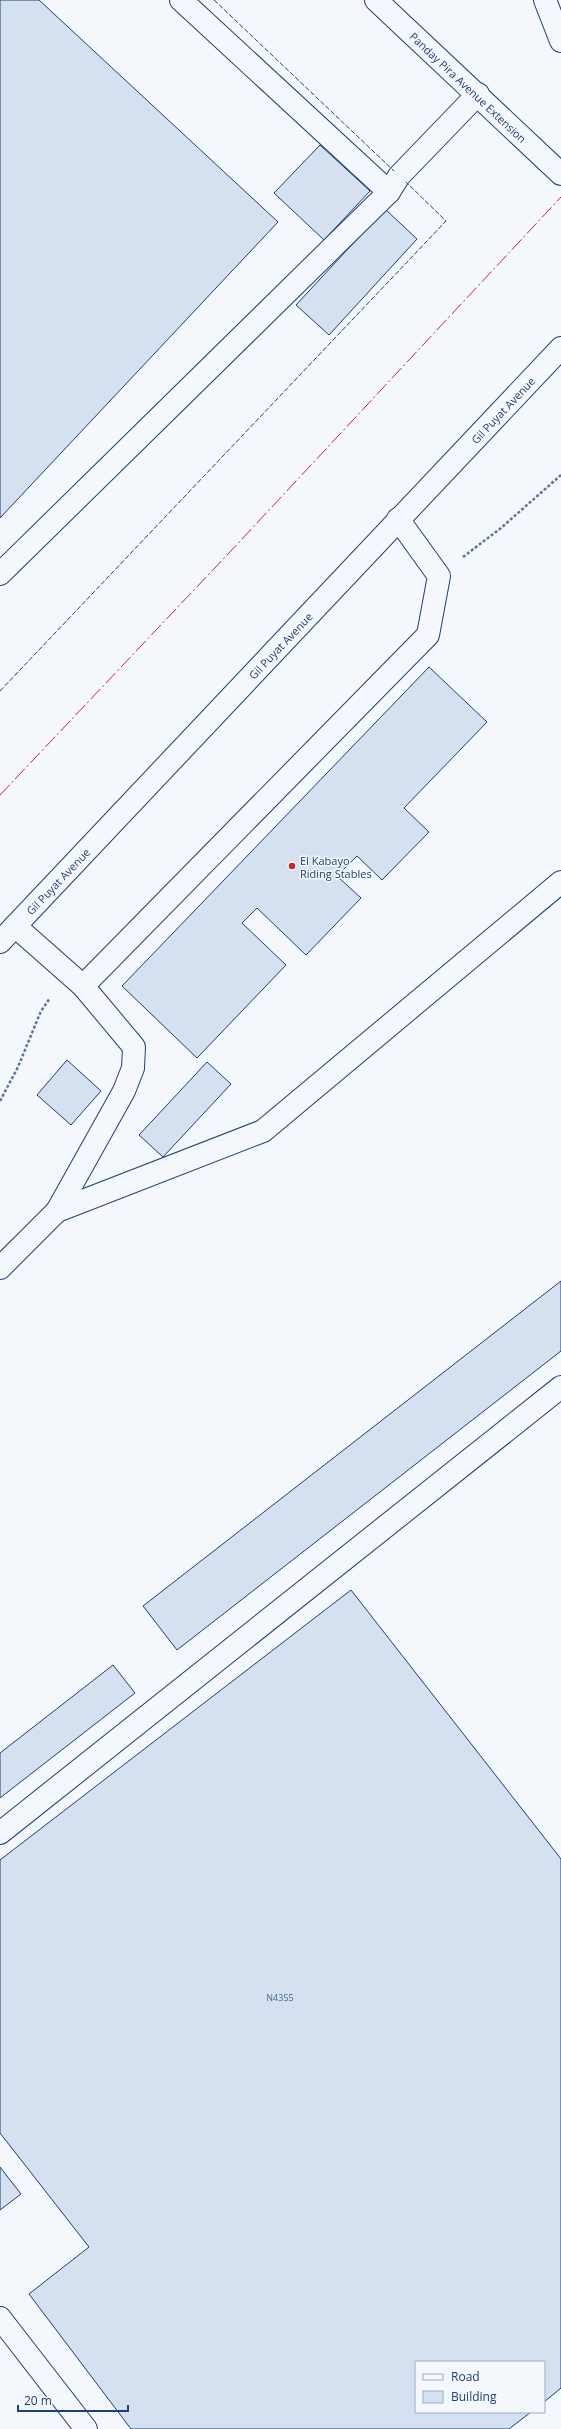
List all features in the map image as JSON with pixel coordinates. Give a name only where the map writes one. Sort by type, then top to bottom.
[{"type":"main road","points":[[181,0],[389,192]]},
{"type":"main road","name":"Panday Pira Avenue Extension","points":[[376,0],[478,94],[561,174]]},
{"type":"main road","points":[[544,0],[561,41]]},
{"type":"main road","points":[[0,574],[389,192],[399,176],[478,94]]},
{"type":"main road","name":"Gil Puyat Avenue","points":[[0,942],[561,348]]},
{"type":"main road","points":[[76,980],[428,635],[439,576],[398,519]]},
{"type":"main road","points":[[57,1211],[263,1131],[561,882]]},
{"type":"main road","points":[[0,1268],[57,1211],[124,1091],[133,1068],[134,1047],[76,980],[15,926]]},
{"type":"main road","points":[[0,1833],[561,1386]]},
{"type":"main road","points":[[0,2318],[86,2429]]},
{"type":"path","points":[[0,1101],[18,1067],[41,1011],[76,980]]},
{"type":"building","points":[[0,0],[39,0],[278,222],[0,518]]},
{"type":"building","points":[[320,145],[370,191],[324,240],[274,193]]},
{"type":"building","points":[[385,209],[417,239],[329,335],[296,305]]},
{"type":"building","name":"El Kabayo Riding Stables","points":[[429,667],[487,722],[404,808],[429,832],[382,880],[357,856],[337,876],[361,898],[306,955],[257,908],[242,923],[286,965],[197,1058],[122,986]]},
{"type":"building","points":[[67,1060],[101,1091],[71,1125],[37,1095]]},
{"type":"building","points":[[207,1062],[231,1084],[163,1157],[139,1135]]},
{"type":"building","points":[[561,1281],[561,1351],[177,1650],[143,1606]]},
{"type":"building","points":[[351,1590],[561,1859],[561,2388],[545,2401],[545,2361],[415,2361],[415,2413],[530,2413],[509,2429],[131,2429],[29,2294],[89,2247],[0,2133],[0,1860]]},
{"type":"building","points":[[113,1665],[135,1693],[0,1798],[0,1753]]},
{"type":"building","points":[[0,2167],[21,2194],[0,2210]]},
{"type":"fence","points":[[214,0],[394,171]]},
{"type":"fence","points":[[0,691],[446,221],[406,182]]},
{"type":"power","points":[[0,795],[228,554],[561,197]]},
{"type":"place","name":"El Kabayo Riding Stables","points":[[292,866]]}]
